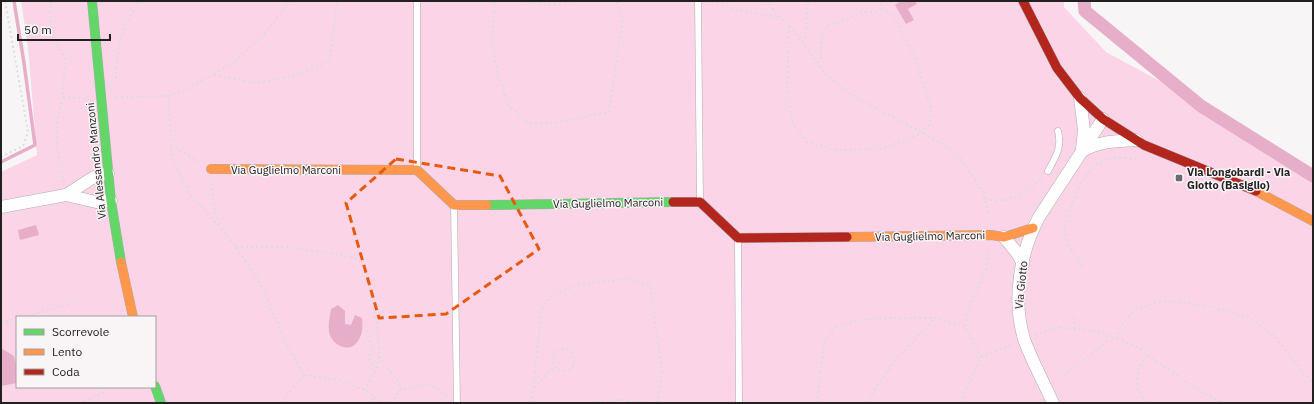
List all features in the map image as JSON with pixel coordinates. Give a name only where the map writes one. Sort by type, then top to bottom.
[{"type":"street","name":"Via Alessandro Manzoni","points":[[92,1],[96,99],[121,264],[133,316]]},
{"type":"street","points":[[1023,1],[1057,68],[1080,98],[1103,119],[1144,145],[1251,188],[1313,221]]},
{"type":"street","name":"Via Giotto","points":[[1080,98],[1084,130],[1081,152]]},
{"type":"street","name":"Via Giotto","points":[[1053,403],[1024,340],[1018,315],[1018,295],[1023,264],[1033,228],[1062,180],[1103,119]]},
{"type":"street","points":[[1081,152],[1094,145],[1104,142],[1138,140]]},
{"type":"street","name":"Via Guglielmo Marconi","points":[[211,170],[417,170]]},
{"type":"street","points":[[417,170],[454,205]]},
{"type":"street","points":[[1,207],[66,194],[94,176],[108,174]]},
{"type":"street","points":[[66,194],[96,202],[111,201]]},
{"type":"street","name":"Via Guglielmo Marconi","points":[[454,205],[700,202]]},
{"type":"street","points":[[700,202],[738,238]]},
{"type":"street","name":"Via Guglielmo Marconi","points":[[738,238],[1004,236],[1033,228]]},
{"type":"street","points":[[1004,236],[1017,253],[1023,264]]},
{"type":"street","points":[[156,388],[161,403]]},
{"type":"lane","points":[[417,1],[417,170]]},
{"type":"lane","points":[[698,1],[700,202]]},
{"type":"lane","points":[[1048,171],[1059,151],[1060,139],[1058,131]]},
{"type":"lane","points":[[454,205],[457,403]]},
{"type":"lane","points":[[738,238],[739,403]]},
{"type":"path","points":[[1,157],[23,146],[28,132],[5,1]]},
{"type":"path","points":[[51,1],[50,21],[53,39],[65,58],[63,97],[57,120],[57,147],[66,194]]},
{"type":"path","points":[[116,81],[118,48],[124,28],[132,12],[140,1]]},
{"type":"path","points":[[213,75],[256,83],[293,76],[330,61],[337,1]]},
{"type":"path","points":[[486,1],[494,4]]},
{"type":"path","points":[[495,1],[492,41],[498,76],[509,106],[529,123],[556,123],[609,112],[623,20],[616,1]]},
{"type":"path","points":[[524,1],[545,5],[569,3],[573,1]]},
{"type":"path","points":[[706,1],[740,10],[780,17]]},
{"type":"path","points":[[765,1],[802,42],[826,75],[848,93],[923,133],[956,153],[983,191],[991,223],[991,235],[986,269],[967,313],[966,328],[981,357]]},
{"type":"path","points":[[802,42],[806,39],[806,20],[809,1]]},
{"type":"path","points":[[788,26],[787,94],[793,124],[808,142],[834,150],[880,149],[923,133],[930,124],[931,109],[915,59],[896,20],[877,1]]},
{"type":"path","points":[[818,63],[821,58],[821,41],[827,26],[846,20],[860,12],[874,12],[883,7]]},
{"type":"path","points":[[63,97],[96,99],[115,96],[169,96]]},
{"type":"path","points":[[1082,266],[1081,260],[1070,248],[1064,233],[1078,189],[1092,167],[1104,160],[1116,157],[1140,160]]},
{"type":"path","points":[[985,200],[1005,200],[1016,196],[1036,184],[1048,171]]},
{"type":"path","points":[[236,247],[286,247],[339,254],[354,258],[366,266],[379,355],[377,368],[364,390]]},
{"type":"path","points":[[532,403],[541,310],[552,295],[582,284],[629,279],[650,285],[662,371],[656,403]]},
{"type":"path","points":[[1063,376],[1107,342],[1116,338],[1123,323],[1136,309],[1163,301],[1182,302],[1215,308],[1248,317],[1273,335],[1313,384]]},
{"type":"path","points":[[28,316],[73,303]]},
{"type":"path","points":[[1074,316],[1074,329]]},
{"type":"path","points":[[817,403],[824,346],[827,336],[836,327],[859,320],[936,318],[966,328]]},
{"type":"path","points":[[867,403],[893,362],[936,318]]},
{"type":"path","points":[[1,323],[16,319]]},
{"type":"path","points":[[960,403],[981,357],[1057,327],[1096,331],[1138,347],[1190,385],[1222,403]]},
{"type":"path","points":[[367,330],[372,351],[369,359],[377,368]]},
{"type":"path","points":[[566,348],[573,354],[573,364],[569,369],[563,371],[554,367],[551,359],[557,349],[566,348]]},
{"type":"path","points":[[1145,403],[1137,387],[1138,370],[1148,354]]},
{"type":"path","points":[[379,355],[384,366],[396,377],[400,389]]},
{"type":"path","points":[[534,388],[554,367]]},
{"type":"path","points":[[280,403],[304,375],[338,380],[364,390],[384,403]]},
{"type":"path","points":[[400,389],[408,389],[430,384],[448,398]]},
{"type":"path","points":[[391,403],[400,389]]},
{"type":"path","points":[[79,403],[105,392]]},
{"type":"path","points":[[368,403],[374,397]]},
{"type":"path","points":[[592,403],[598,401],[635,400],[647,403]]},
{"type":"highlighted area","points":[[396,159],[500,176],[539,249],[446,314],[379,318],[346,203]]},
{"type":"shaded area","points":[[21,1],[1064,1],[1064,7],[1106,52],[1171,87],[1235,132],[1313,182],[1313,403],[1,403],[1,172],[37,155],[28,47]]},
{"type":"shaded area","points":[[901,1],[915,1],[917,4],[908,9],[914,20],[906,24],[895,5]]},
{"type":"shaded area","points":[[36,225],[39,235],[20,240],[18,230]]},
{"type":"shaded area","points":[[338,305],[345,311],[345,324],[351,325],[355,315],[362,318],[361,336],[354,345],[350,347],[336,344],[330,336],[329,326],[331,309]]},
{"type":"shaded area","points":[[1,348],[14,356],[16,364],[16,383],[1,386]]},
{"type":"waterway","points":[[1,162],[35,145],[14,1]]},
{"type":"waterway","points":[[1084,1],[1085,11],[1201,106],[1313,176]]},
{"type":"traffic: fast","points":[[92,1],[111,201],[121,262]]},
{"type":"traffic: fast","points":[[487,205],[673,202]]},
{"type":"traffic: fast","points":[[156,388],[161,403]]},
{"type":"traffic: slow","points":[[211,169],[417,170],[454,205],[487,205]]},
{"type":"traffic: slow","points":[[1256,191],[1313,221]]},
{"type":"traffic: slow","points":[[847,237],[991,235],[1004,237],[1033,228]]},
{"type":"traffic: slow","points":[[121,262],[133,316]]},
{"type":"traffic: jam","points":[[1023,1],[1057,68],[1080,98],[1103,119],[1144,145],[1256,191]]},
{"type":"traffic: jam","points":[[673,202],[700,202],[738,238],[847,237]]},
{"type":"place","name":"Via Longobardi - Via Giotto (Basiglio)","points":[[1179,178]]}]
